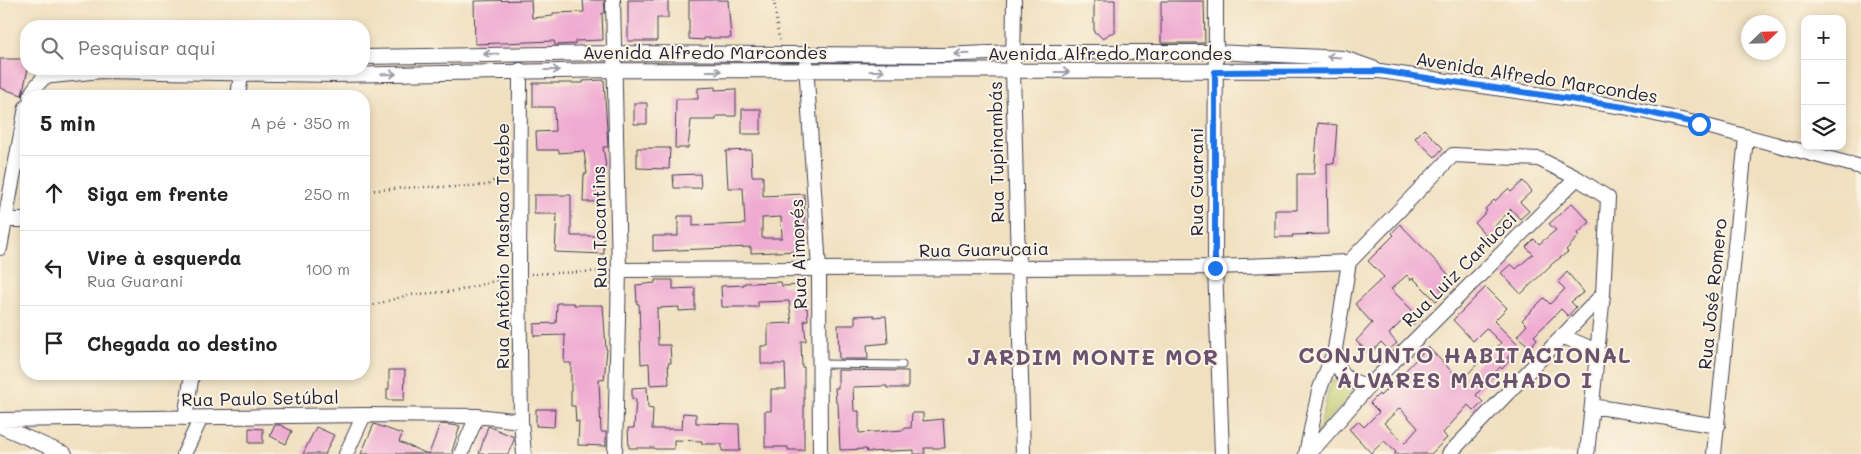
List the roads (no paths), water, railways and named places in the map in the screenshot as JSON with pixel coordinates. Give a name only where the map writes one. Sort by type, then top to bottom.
[{"type":"street","name":"Rua Tocantins","points":[[613,0],[619,270],[615,454]]},
{"type":"street","name":"Rua Tupinambás","points":[[1014,0],[1013,72],[1023,454]]},
{"type":"street","name":"Rua Guarani","points":[[1216,0],[1215,268],[1222,454]]},
{"type":"street","name":"Avenida Alfredo Marcondes","points":[[370,58],[475,54],[613,53],[942,54],[1215,52],[1344,58],[1357,61],[1380,71]]},
{"type":"street","name":"Rua Aimorés","points":[[805,54],[808,71],[819,270],[820,454]]},
{"type":"street","points":[[422,74],[423,57]]},
{"type":"street","name":"Avenida Alfredo Marcondes","points":[[370,75],[520,70],[1380,71],[1624,107],[1699,124],[1861,167]]},
{"type":"street","name":"Rua Antônio Mashao Tatebe","points":[[520,70],[519,275],[521,421],[524,454]]},
{"type":"street","points":[[33,90],[47,75]]},
{"type":"street","points":[[239,90],[241,75]]},
{"type":"street","name":"Rua José Romero","points":[[1714,454],[1746,138]]},
{"type":"street","points":[[0,248],[20,140]]},
{"type":"street","points":[[1308,454],[1319,391],[1335,348],[1348,262],[1453,156],[1539,159],[1577,178],[1608,198],[1604,294],[1587,454]]},
{"type":"street","name":"Rua Luiz Carlucci","points":[[1308,454],[1368,386],[1577,178]]},
{"type":"street","points":[[5,220],[20,220]]},
{"type":"street","name":"Rua Guarucaia","points":[[619,270],[1215,268],[1348,262]]},
{"type":"street","points":[[1449,454],[1604,294]]},
{"type":"street","points":[[1562,336],[1597,351]]},
{"type":"street","points":[[1335,348],[1337,364],[1346,379],[1353,383],[1368,386]]},
{"type":"street","points":[[185,418],[191,380]]},
{"type":"street","points":[[1592,406],[1718,426]]},
{"type":"street","points":[[346,454],[364,416]]},
{"type":"street","points":[[461,454],[476,416]]},
{"type":"street","name":"Rua Paulo Setúbal","points":[[0,420],[476,416],[521,421]]},
{"type":"street","points":[[184,454],[201,418]]},
{"type":"street","points":[[0,426],[65,454]]},
{"type":"lane","points":[[819,364],[902,365]]},
{"type":"district","name":"JARDIM MONTE MOR","points":[[1093,356]]},
{"type":"district","name":"CONJUNTO HABITACIONAL ÁLVARES MACHADO I","points":[[1465,366]]}]
